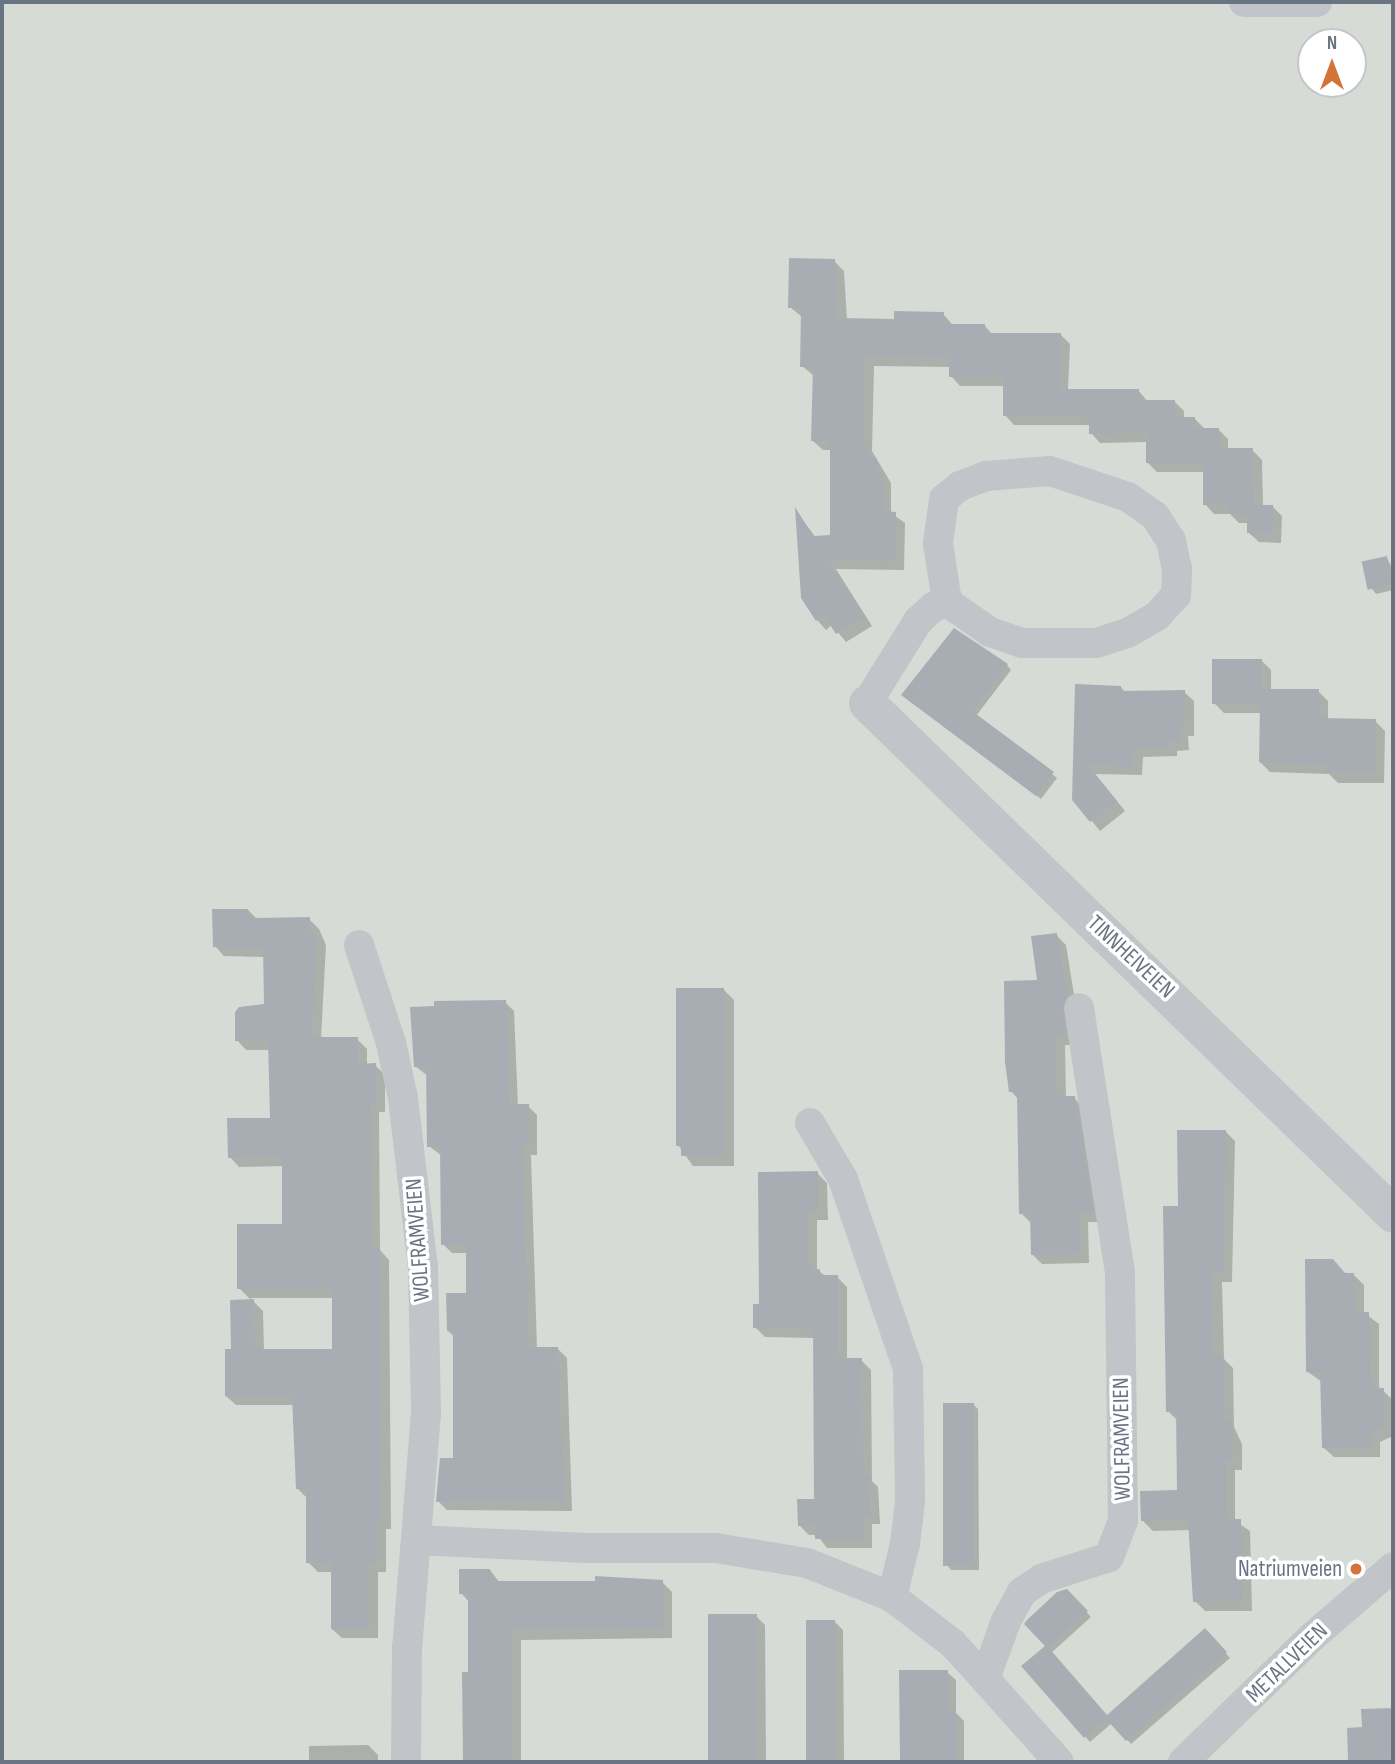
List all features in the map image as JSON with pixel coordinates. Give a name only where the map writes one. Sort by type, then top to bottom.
[{"type":"street","points":[[1244,2],[1317,2]]},
{"type":"street","points":[[1017,472],[1061,473],[1128,497],[1155,516],[1171,541],[1177,569],[1176,595],[1157,617],[1127,634],[1096,643],[1022,643],[990,632],[947,601],[938,543],[944,499],[960,485],[1017,472]]},
{"type":"street","points":[[867,703],[918,621],[947,601]]},
{"type":"street","name":"TINNHEIVEIEN","points":[[867,703],[1393,1214]]},
{"type":"street","name":"WOLFRAMVEIEN","points":[[359,945],[391,1043],[419,1215],[426,1413],[407,1648],[406,1762]]},
{"type":"street","name":"WOLFRAMVEIEN","points":[[985,1679],[1006,1621],[1023,1592],[1041,1579],[1109,1557],[1124,1521],[1119,1273],[1079,1008]]},
{"type":"street","points":[[810,1123],[843,1178],[908,1369],[910,1501],[905,1544],[892,1597]]},
{"type":"street","points":[[416,1541],[586,1548],[716,1548],[807,1563],[892,1597],[953,1644],[1059,1762]]},
{"type":"street","name":"METALLVEIEN","points":[[1183,1762],[1311,1638],[1393,1567]]},
{"type":"shaded area","points":[[2,2],[1393,2],[1393,1762],[2,1762]]},
{"type":"building","points":[[789,258],[835,259],[838,318],[894,319],[894,311],[944,312],[944,324],[985,324],[985,333],[1061,333],[1059,389],[1139,389],[1139,400],[1175,400],[1175,417],[1195,417],[1195,428],[1219,428],[1219,448],[1253,448],[1254,505],[1273,505],[1273,534],[1247,533],[1247,514],[1228,514],[1228,505],[1203,505],[1203,463],[1146,463],[1146,433],[1089,434],[1089,417],[1003,416],[1003,377],[949,377],[949,358],[865,357],[863,445],[869,445],[869,458],[877,458],[877,472],[883,472],[883,511],[896,512],[895,561],[828,560],[864,616],[836,634],[824,615],[816,621],[801,598],[795,507],[813,536],[830,535],[830,441],[811,441],[813,367],[800,367],[801,308],[788,308]]},
{"type":"building","points":[[1387,556],[1393,584],[1368,590],[1362,561]]},
{"type":"building","points":[[954,628],[1008,664],[972,711],[1054,772],[1036,796],[901,695]]},
{"type":"building","points":[[1212,659],[1262,659],[1262,689],[1319,689],[1319,718],[1376,719],[1375,774],[1326,773],[1326,765],[1259,762],[1260,704],[1212,704]]},
{"type":"building","points":[[1075,684],[1121,686],[1121,691],[1185,690],[1185,727],[1180,727],[1180,742],[1168,742],[1169,747],[1134,748],[1133,767],[1088,765],[1117,801],[1090,822],[1072,800]]},
{"type":"building","points":[[212,909],[248,909],[249,918],[310,917],[310,934],[316,933],[312,1037],[358,1037],[358,1064],[376,1063],[376,1103],[370,1103],[371,1248],[380,1248],[381,1520],[377,1520],[377,1563],[369,1563],[369,1629],[331,1629],[331,1563],[306,1563],[306,1489],[296,1489],[292,1396],[225,1396],[225,1349],[231,1349],[230,1300],[254,1299],[255,1349],[332,1349],[332,1289],[237,1289],[237,1224],[282,1224],[282,1157],[228,1158],[227,1118],[270,1118],[268,1041],[235,1041],[235,1012],[239,1007],[264,1004],[263,948],[213,947]]},
{"type":"building","points":[[1057,933],[1067,996],[1062,1010],[1066,1036],[1056,1036],[1057,1096],[1075,1096],[1093,1213],[1079,1213],[1080,1254],[1031,1255],[1030,1214],[1019,1214],[1017,1092],[1009,1092],[1005,1062],[1004,981],[1037,980],[1031,936]]},
{"type":"building","points":[[676,988],[724,988],[724,1156],[681,1156],[681,1146],[676,1146]]},
{"type":"building","points":[[506,1000],[510,1104],[529,1104],[529,1146],[522,1146],[529,1341],[531,1347],[558,1347],[564,1502],[436,1502],[440,1458],[453,1458],[453,1331],[447,1331],[446,1293],[466,1293],[466,1245],[441,1245],[440,1147],[427,1147],[426,1067],[414,1067],[410,1007],[434,1006],[434,1001]]},
{"type":"building","points":[[1177,1130],[1226,1130],[1223,1272],[1212,1273],[1214,1356],[1224,1356],[1225,1420],[1230,1420],[1233,1432],[1233,1461],[1226,1461],[1226,1519],[1241,1519],[1242,1601],[1193,1602],[1188,1520],[1141,1521],[1140,1491],[1177,1490],[1176,1412],[1166,1412],[1163,1206],[1178,1206]]},
{"type":"building","points":[[818,1171],[818,1211],[807,1211],[807,1263],[812,1263],[812,1270],[820,1269],[820,1275],[838,1275],[838,1358],[862,1358],[863,1475],[869,1475],[870,1515],[863,1515],[863,1538],[815,1539],[815,1525],[798,1526],[797,1499],[814,1499],[813,1329],[753,1328],[753,1304],[759,1304],[758,1172]]},
{"type":"building","points":[[1305,1259],[1333,1259],[1345,1273],[1354,1273],[1355,1312],[1369,1312],[1370,1380],[1374,1380],[1375,1388],[1384,1388],[1384,1425],[1371,1432],[1371,1447],[1322,1448],[1320,1372],[1306,1372]]},
{"type":"building","points":[[943,1403],[974,1403],[974,1566],[943,1566]]},
{"type":"building","points":[[459,1569],[490,1569],[491,1581],[595,1581],[595,1576],[663,1580],[663,1629],[511,1630],[512,1762],[463,1762],[462,1672],[468,1672],[468,1594],[459,1594]]},
{"type":"building","points":[[1067,1589],[1088,1611],[1048,1647],[1107,1715],[1205,1628],[1227,1652],[1126,1741],[1106,1719],[1084,1738],[1021,1666],[1045,1646],[1024,1624],[1057,1592]]},
{"type":"building","points":[[708,1614],[757,1614],[757,1762],[708,1762]]},
{"type":"building","points":[[806,1620],[835,1620],[835,1762],[806,1762]]},
{"type":"building","points":[[899,1670],[948,1670],[948,1712],[956,1710],[956,1762],[900,1762]]},
{"type":"building","points":[[1393,1708],[1393,1759],[1348,1761],[1347,1728],[1362,1727],[1361,1709]]},
{"type":"place","name":"Natriumveien","points":[[1356,1569]]}]
